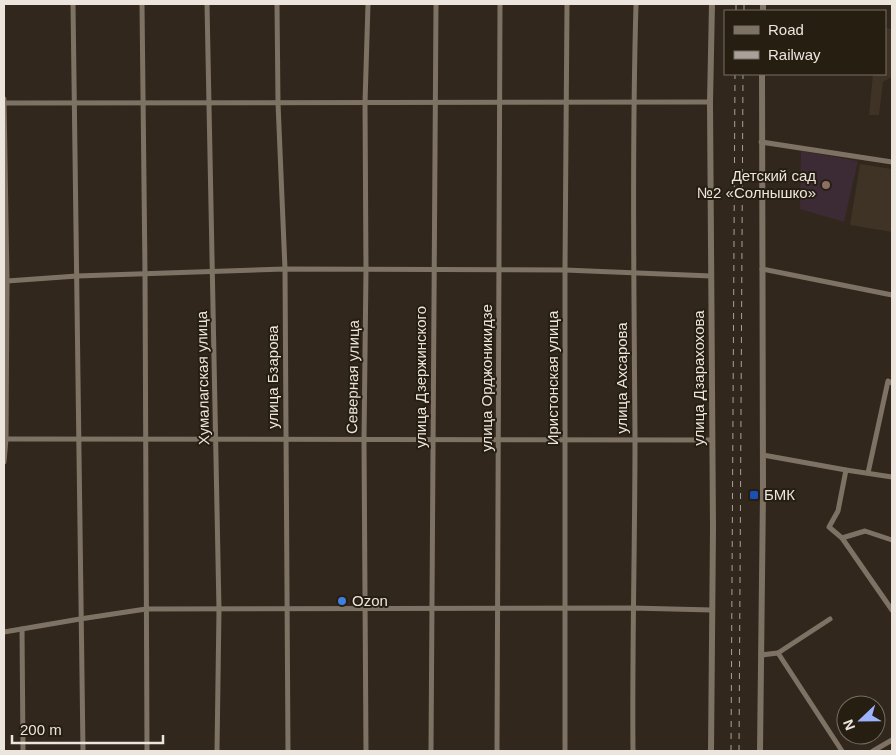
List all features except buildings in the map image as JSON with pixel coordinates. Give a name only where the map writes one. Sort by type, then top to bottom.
[{"type":"street","points":[[73,4],[83,751]]},
{"type":"street","points":[[142,4],[147,751]]},
{"type":"street","name":"Хумалагская улица","points":[[207,4],[214,270],[219,610],[217,751]]},
{"type":"street","name":"улица Бзарова","points":[[277,4],[278,103],[285,269],[288,751]]},
{"type":"street","name":"Северная улица","points":[[366,751],[364,440],[365,103],[368,4]]},
{"type":"street","name":"улица Дзержинского","points":[[431,751],[436,4]]},
{"type":"street","name":"улица Орджоникидзе","points":[[497,751],[500,4]]},
{"type":"street","name":"Иристонская улица","points":[[565,751],[567,4]]},
{"type":"street","name":"улица Ахсарова","points":[[632,751],[635,440],[633,102],[636,4]]},
{"type":"street","name":"улица Дзарахохова","points":[[712,4],[710,102],[712,751]]},
{"type":"street","points":[[760,751],[763,455],[762,75]]},
{"type":"street","points":[[4,462],[6,439],[7,281],[4,101],[74,103],[710,102]]},
{"type":"street","points":[[761,142],[892,162]]},
{"type":"street","points":[[7,281],[214,270],[285,269],[565,270],[711,276]]},
{"type":"street","points":[[762,269],[892,295]]},
{"type":"street","points":[[868,473],[888,382],[892,383]]},
{"type":"street","points":[[6,439],[712,440]]},
{"type":"street","points":[[763,455],[892,476]]},
{"type":"street","points":[[846,470],[838,511],[829,527],[842,538],[892,610]]},
{"type":"street","points":[[842,538],[865,531],[892,540]]},
{"type":"street","points":[[4,632],[146,609],[432,610],[632,608],[712,610]]},
{"type":"street","points":[[761,655],[778,653],[830,619]]},
{"type":"street","points":[[22,629],[23,751]]},
{"type":"street","points":[[778,653],[842,751]]},
{"type":"street","points":[[873,751],[892,740]]},
{"type":"shaded area","points":[[886,28],[892,29],[892,77],[883,82],[879,115],[869,115],[873,75],[886,75]]},
{"type":"shaded area","name":"Детский сад №2 «Солнышко»","points":[[801,151],[858,161],[844,222],[800,209]]},
{"type":"shaded area","points":[[860,164],[892,169],[892,232],[850,225]]},
{"type":"railway","points":[[736,4],[736,10]]},
{"type":"railway","points":[[744,4],[744,10]]},
{"type":"railway","points":[[731,751],[735,75]]},
{"type":"railway","points":[[739,751],[743,75]]},
{"type":"place","name":"Детский сад №2 «Солнышко»","points":[[826,185]]},
{"type":"place","name":"БМК","points":[[754,495]]},
{"type":"place","name":"Ozon","points":[[342,601]]}]
